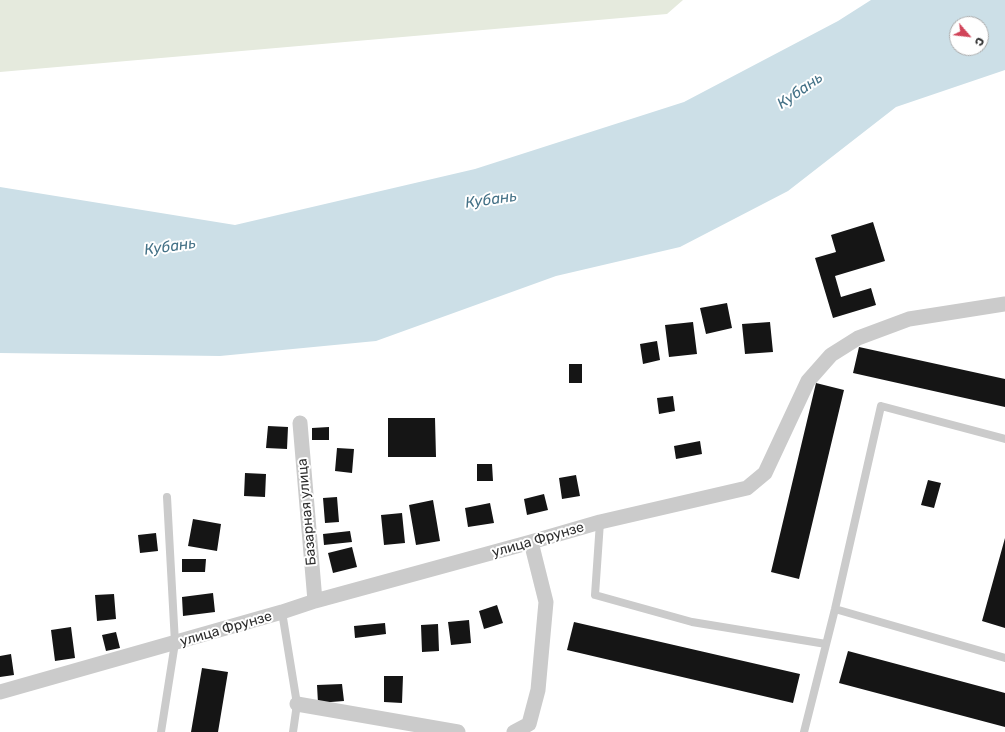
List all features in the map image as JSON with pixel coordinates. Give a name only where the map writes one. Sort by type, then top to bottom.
[{"type":"street","name":"улица Фрунзе","points":[[0,692],[282,612],[315,601],[600,522],[747,488],[765,473],[808,381],[831,355],[858,338],[909,319],[1005,304]]},
{"type":"street","name":"Базарная улица","points":[[300,423],[315,601]]},
{"type":"street","points":[[514,732],[529,724],[538,690],[546,602],[531,542]]},
{"type":"street","points":[[297,704],[458,732]]},
{"type":"lane","points":[[804,732],[881,406],[1005,439]]},
{"type":"lane","points":[[161,732],[174,643],[167,498]]},
{"type":"lane","points":[[600,522],[595,595],[692,622],[826,644]]},
{"type":"lane","points":[[834,609],[1005,658]]},
{"type":"lane","points":[[282,612],[297,704],[293,732]]},
{"type":"shaded area","points":[[0,0],[683,0],[667,14],[0,72]]},
{"type":"water","name":"Кубань","points":[[871,0],[1005,0],[1005,70],[896,107],[788,191],[680,247],[556,276],[376,341],[220,356],[0,353],[0,187],[235,225],[475,169],[684,102],[838,21]]},
{"type":"building","points":[[873,222],[885,261],[835,276],[841,297],[871,288],[876,305],[833,318],[815,258],[836,252],[831,235]]},
{"type":"building","points":[[727,303],[732,328],[706,334],[700,308]]},
{"type":"building","points":[[693,322],[697,354],[669,357],[665,325]]},
{"type":"building","points":[[770,322],[773,352],[745,354],[742,324]]},
{"type":"building","points":[[657,341],[660,360],[643,364],[640,344]]},
{"type":"building","points":[[859,347],[1005,379],[1005,407],[853,373]]},
{"type":"building","points":[[569,364],[582,364],[582,383],[569,383]]},
{"type":"building","points":[[816,383],[844,390],[799,579],[771,572]]},
{"type":"building","points":[[673,396],[675,411],[659,414],[657,398]]},
{"type":"building","points":[[388,418],[435,418],[436,457],[388,457]]},
{"type":"building","points":[[268,426],[288,427],[287,449],[266,448]]},
{"type":"building","points":[[329,427],[329,440],[312,440],[312,428]]},
{"type":"building","points":[[700,441],[702,454],[676,459],[674,446]]},
{"type":"building","points":[[337,448],[354,449],[352,473],[335,471]]},
{"type":"building","points":[[477,464],[492,464],[493,481],[477,481]]},
{"type":"building","points":[[245,473],[266,474],[265,497],[244,496]]},
{"type":"building","points":[[576,475],[580,496],[562,499],[559,478]]},
{"type":"building","points":[[928,480],[941,483],[934,508],[921,505]]},
{"type":"building","points":[[544,494],[548,510],[527,515],[524,499]]},
{"type":"building","points":[[337,497],[339,522],[325,523],[323,498]]},
{"type":"building","points":[[433,500],[440,541],[416,545],[409,505]]},
{"type":"building","points":[[490,503],[494,523],[468,527],[465,508]]},
{"type":"building","points":[[402,513],[405,543],[384,545],[381,515]]},
{"type":"building","points":[[193,519],[221,524],[217,551],[188,546]]},
{"type":"building","points":[[350,531],[352,542],[324,545],[323,534]]},
{"type":"building","points":[[156,533],[158,551],[140,553],[138,535]]},
{"type":"building","points":[[1005,538],[1005,628],[982,621]]},
{"type":"building","points":[[352,547],[357,567],[333,573],[328,553]]},
{"type":"building","points":[[182,559],[206,559],[205,572],[182,572]]},
{"type":"building","points":[[213,593],[215,612],[183,616],[182,597]]},
{"type":"building","points":[[114,594],[116,619],[97,621],[95,595]]},
{"type":"building","points":[[497,605],[503,623],[484,629],[479,611]]},
{"type":"building","points":[[469,620],[471,643],[451,645],[448,622]]},
{"type":"building","points":[[574,622],[800,674],[793,703],[567,650]]},
{"type":"building","points":[[385,623],[386,634],[355,638],[354,626]]},
{"type":"building","points":[[438,624],[439,651],[422,652],[421,625]]},
{"type":"building","points":[[71,627],[75,658],[55,661],[51,630]]},
{"type":"building","points":[[116,632],[120,648],[106,651],[102,635]]},
{"type":"building","points":[[848,651],[1005,693],[1005,727],[839,683]]},
{"type":"building","points":[[11,654],[14,675],[0,677],[0,656]]},
{"type":"building","points":[[202,668],[228,672],[218,732],[191,732]]},
{"type":"building","points":[[384,676],[403,676],[402,703],[384,702]]},
{"type":"building","points":[[342,684],[344,701],[318,703],[317,685]]}]
